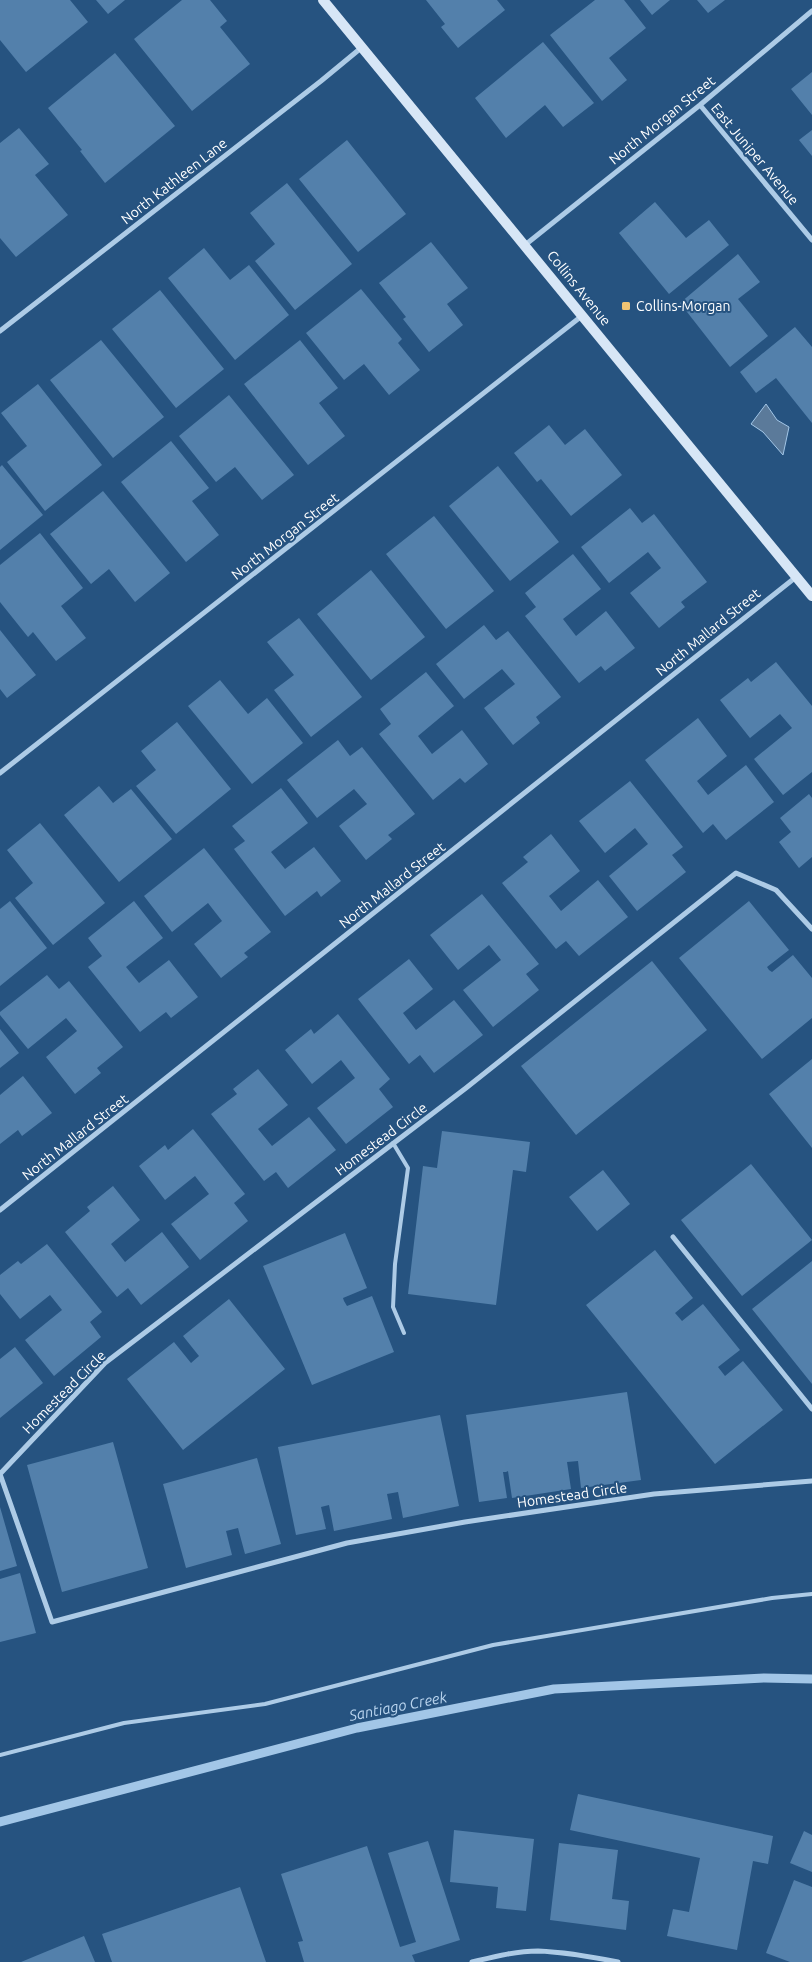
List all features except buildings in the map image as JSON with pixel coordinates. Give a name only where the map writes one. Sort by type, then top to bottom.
[{"type":"street","name":"Collins Avenue","points":[[323,0],[360,48],[583,315],[812,596]]},
{"type":"street","name":"North Morgan Street","points":[[525,245],[700,105],[812,11]]},
{"type":"street","name":"North Kathleen Lane","points":[[0,330],[321,81],[360,48]]},
{"type":"street","name":"East Juniper Avenue","points":[[700,105],[812,240]]},
{"type":"street","name":"North Morgan Street","points":[[0,773],[583,315]]},
{"type":"street","name":"North Mallard Street","points":[[0,1210],[797,576]]},
{"type":"street","name":"Homestead Circle","points":[[812,929],[776,890],[736,873],[466,1088],[106,1363],[0,1474],[52,1622],[347,1544],[455,1523],[654,1494],[812,1481]]},
{"type":"street","points":[[674,1237],[812,1409]]},
{"type":"street","points":[[472,1962],[537,1951],[618,1962]]},
{"type":"lane","points":[[393,1144],[408,1168],[395,1264],[393,1307],[404,1333]]},
{"type":"lane","points":[[0,1755],[124,1723],[265,1704],[493,1645],[772,1598],[812,1594]]},
{"type":"water","points":[[766,404],[777,420],[789,427],[783,455],[763,432],[751,424]]},
{"type":"waterway","name":"Santiago Creek","points":[[0,1822],[357,1728],[554,1689],[764,1678],[812,1679]]},
{"type":"place","name":"Collins-Morgan","points":[[626,306]]}]
